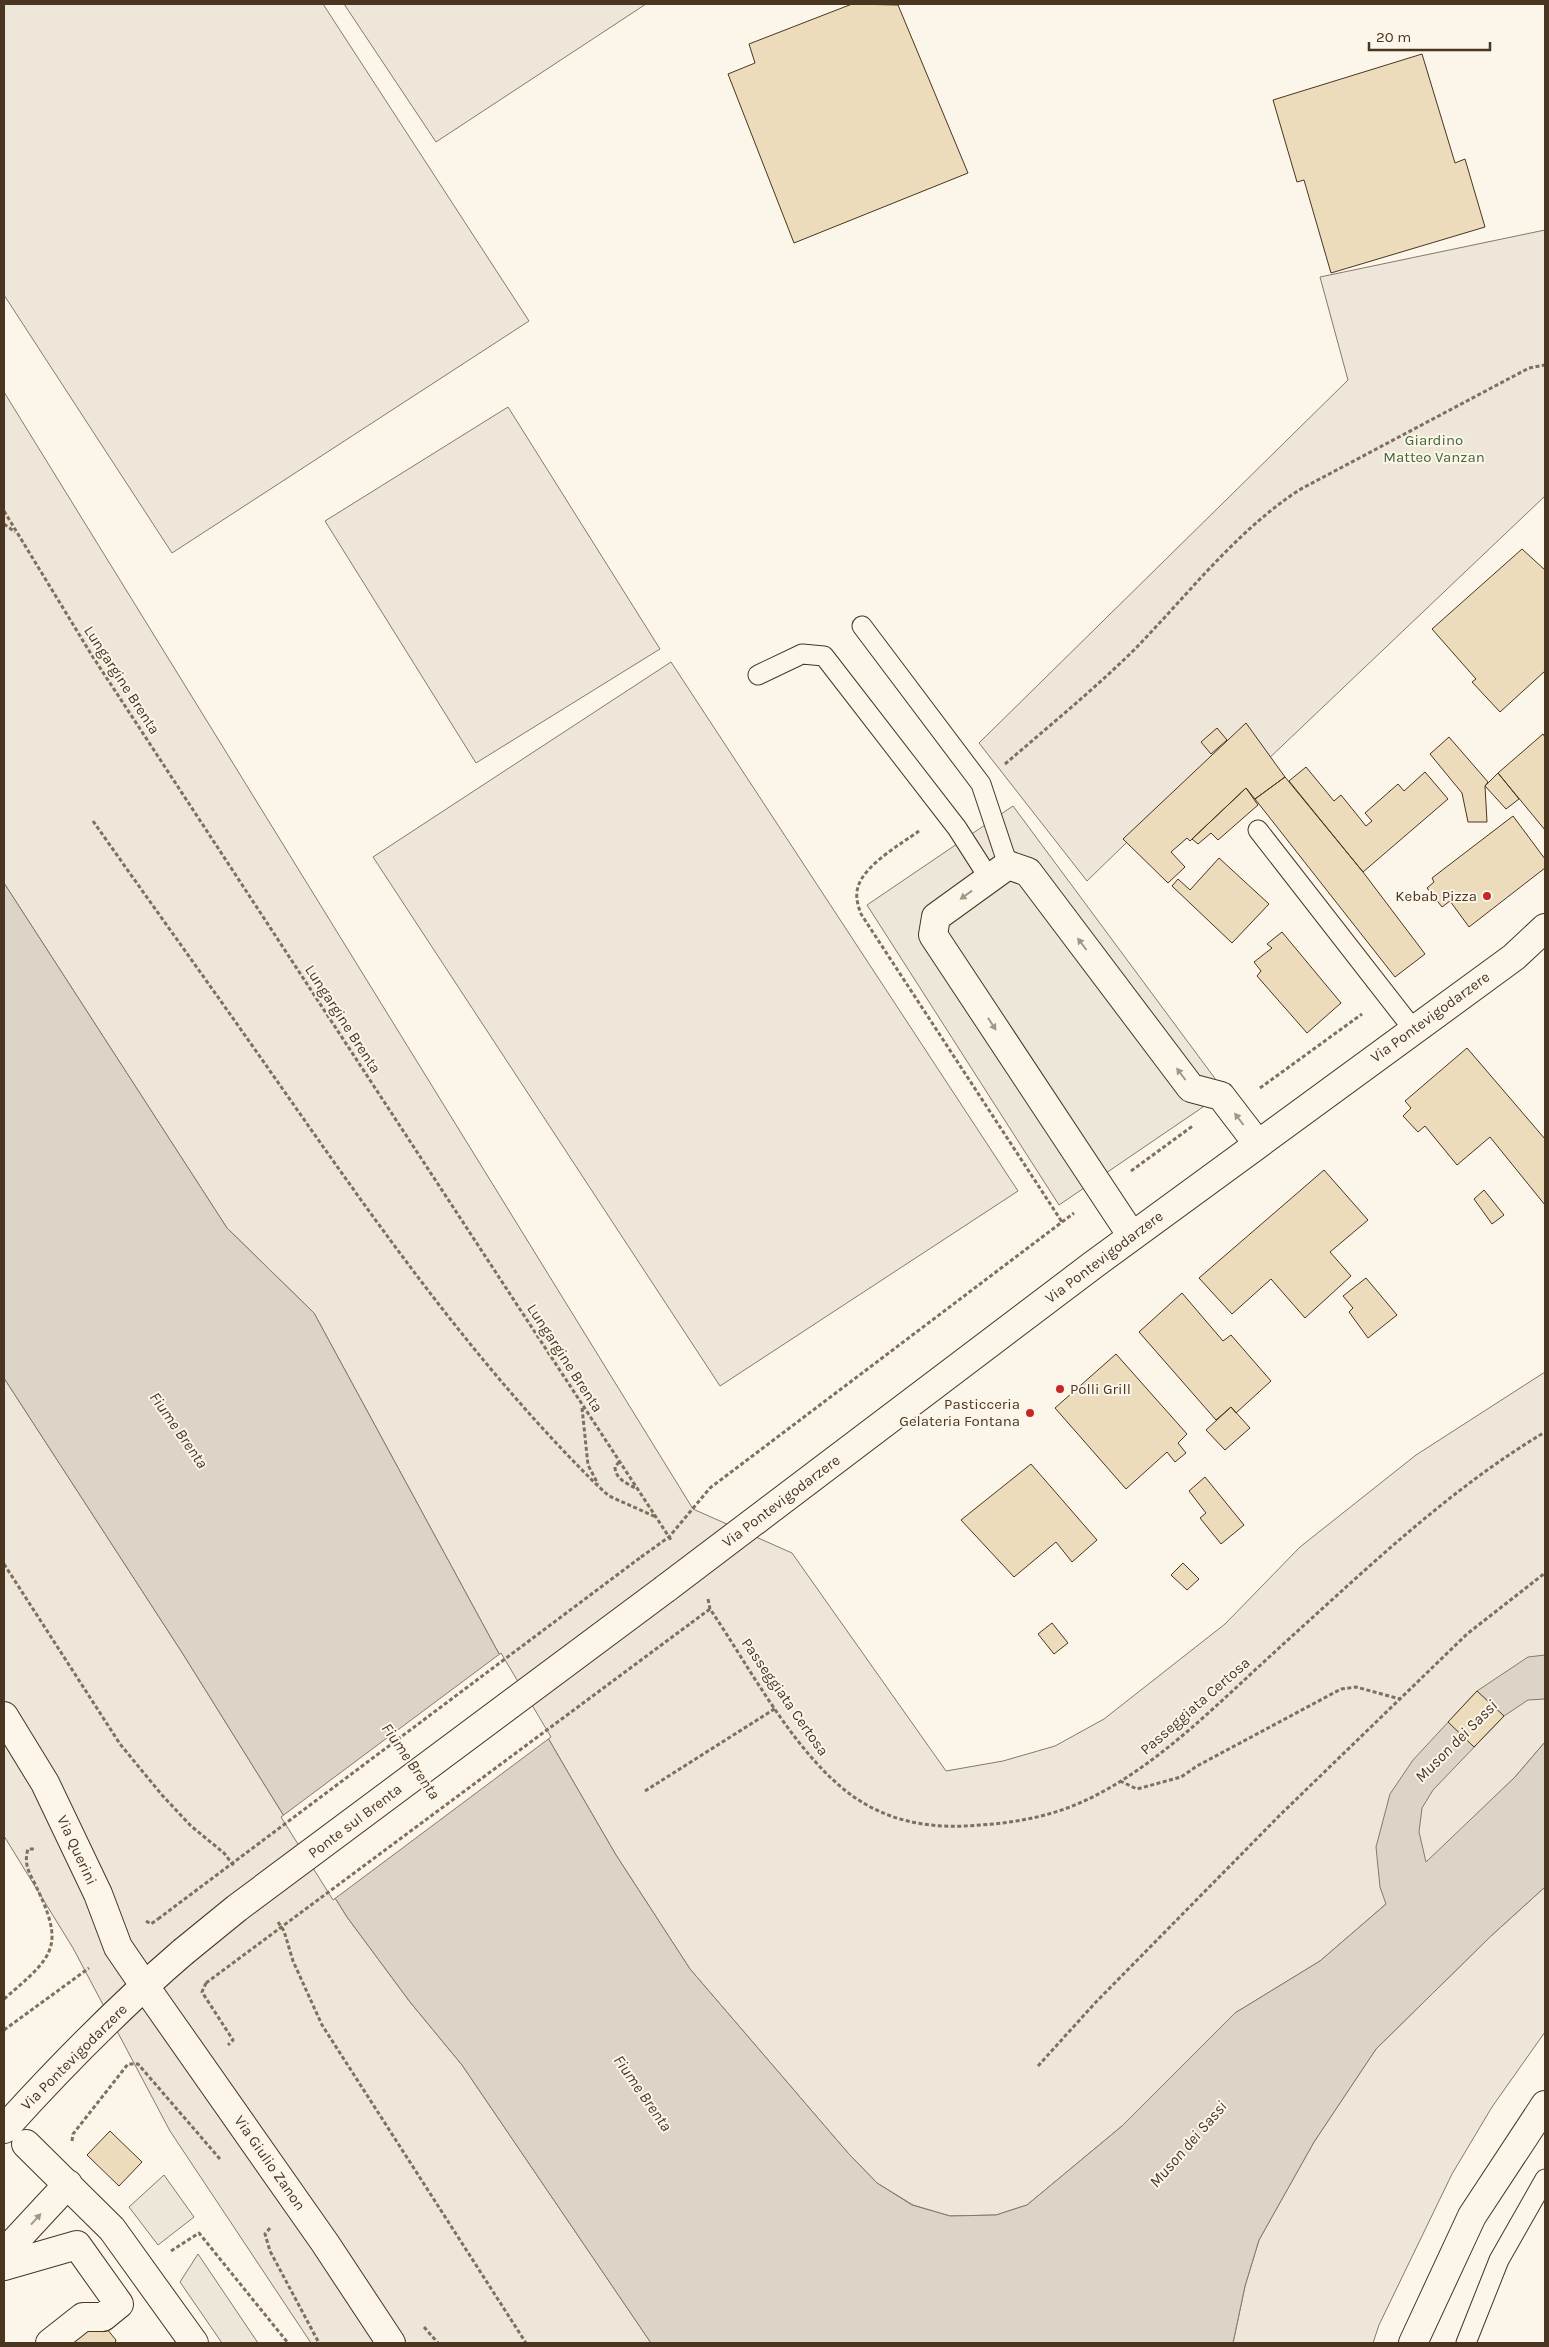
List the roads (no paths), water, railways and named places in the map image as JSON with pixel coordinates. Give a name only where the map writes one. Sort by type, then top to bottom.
[{"type":"street","points":[[1132,1236],[933,935],[936,917],[999,872],[1028,872],[1192,1088],[1221,1096],[1257,1143]]},
{"type":"street","name":"Via Pontevigodarzere","points":[[665,1589],[1132,1236],[1514,957],[1545,928]]},
{"type":"street","points":[[1514,957],[1545,949]]},
{"type":"street","name":"Ponte sul Brenta","points":[[144,1986],[237,1908],[665,1589]]},
{"type":"street","name":"Via Querini","points":[[4,1716],[45,1783],[98,1894],[118,1947],[144,1986]]},
{"type":"street","name":"Via Pontevigodarzere","points":[[15,2136],[40,2088],[144,1986]]},
{"type":"street","name":"Via Giulio Zanon","points":[[144,1986],[325,2243],[391,2343]]},
{"type":"street","points":[[1413,2343],[1472,2216],[1545,2105]]},
{"type":"street","points":[[15,2136],[68,2184],[112,2229],[194,2343]]},
{"type":"street","points":[[6,2255],[68,2184]]},
{"type":"street","points":[[6,2255],[83,2234],[127,2249]]},
{"type":"street","points":[[6,2255],[77,2246],[119,2304],[103,2317],[83,2317],[50,2343]]},
{"type":"lane","points":[[862,626],[981,784],[999,872]]},
{"type":"lane","points":[[758,675],[802,654],[824,656],[957,828],[999,872]]},
{"type":"lane","points":[[1258,830],[1413,1029]]},
{"type":"lane","points":[[1466,2343],[1500,2260],[1545,2179]]},
{"type":"water","points":[[4,883],[227,1228],[314,1313],[498,1652],[616,1855],[690,1969],[848,2153],[877,2183],[912,2205],[950,2216],[996,2215],[1027,2205],[1122,2126],[1235,2013],[1320,1961],[1386,1904],[1380,1887],[1376,1847],[1390,1794],[1413,1760],[1477,1691],[1528,1657],[1545,1655],[1545,1699],[1528,1700],[1504,1716],[1433,1790],[1422,1808],[1419,1832],[1426,1862],[1515,1777],[1545,1742],[1545,1887],[1491,1936],[1376,2049],[1314,2142],[1259,2240],[1245,2286],[1233,2343],[651,2343],[462,2065],[410,2002],[347,1917],[183,1654],[4,1378]]},
{"type":"place","name":"Kebab Pizza","points":[[1487,896]]},
{"type":"place","name":"Polli Grill","points":[[1060,1389]]},
{"type":"place","name":"Pasticceria Gelateria Fontana","points":[[1030,1413]]},
{"type":"park label","name":"Giardino Matteo Vanzan","points":[[1434,448]]},
{"type":"water label","name":"Fiume Brenta","points":[[179,1430]]},
{"type":"water label","name":"Muson dei Sassi","points":[[1456,1741]]},
{"type":"water label","name":"Fiume Brenta","points":[[411,1761]]},
{"type":"water label","name":"Fiume Brenta","points":[[643,2093]]},
{"type":"water label","name":"Muson dei Sassi","points":[[1188,2144]]}]
